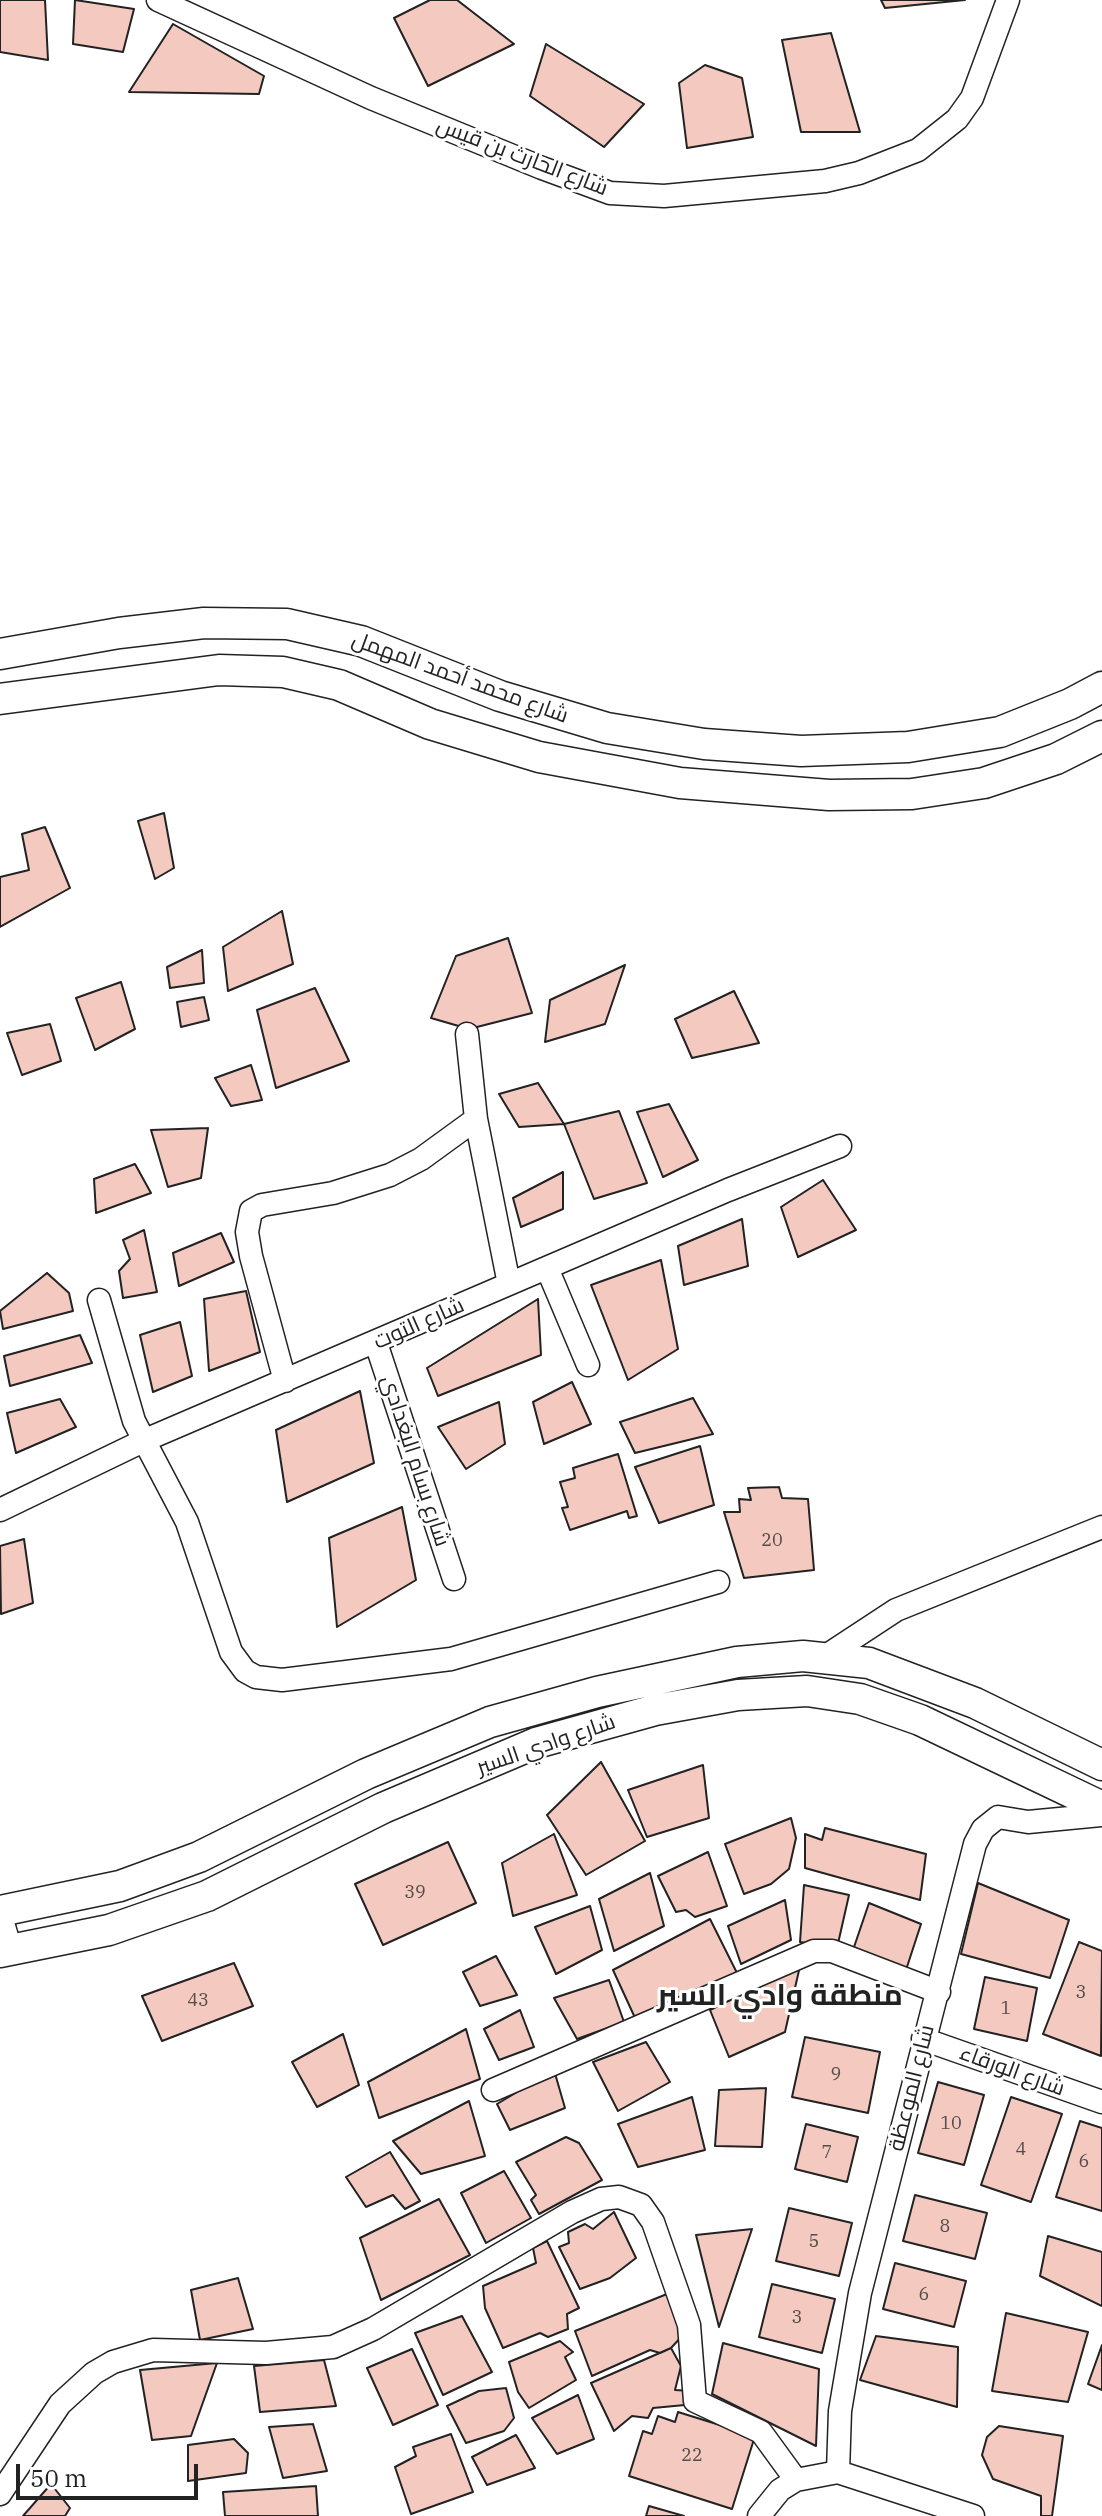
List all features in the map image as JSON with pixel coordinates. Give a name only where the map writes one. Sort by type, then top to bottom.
[{"type":"main road","name":"شارع محمد أحمد المهمل","points":[[0,654],[119,633],[204,623],[287,624],[361,641],[500,696],[607,728],[704,744],[801,751],[908,747],[1000,732],[1059,709],[1102,687]]},
{"type":"main road","name":"شارع محمد أحمد المهمل","points":[[0,699],[219,670],[283,672],[339,685],[430,724],[539,757],[680,783],[829,795],[912,794],[984,783],[1056,759],[1102,736]]},
{"type":"main road","points":[[820,1691],[826,1656]]},
{"type":"main road","name":"شارع وادي السير","points":[[0,1912],[120,1886],[199,1857],[430,1745],[544,1705],[737,1662],[826,1656],[869,1663],[933,1685],[1102,1765]]},
{"type":"main road","name":"شارع وادي السير","points":[[5,1951],[109,1930],[207,1896],[383,1808],[536,1743],[699,1701],[767,1692],[820,1691],[860,1699],[920,1720],[1102,1807]]},
{"type":"street","name":"شارع الحارث بن قيس","points":[[158,0],[371,98],[542,168],[610,193],[664,196],[825,181],[859,173],[918,150],[957,119],[972,98],[1008,0]]},
{"type":"street","points":[[467,1034],[476,1119],[509,1284]]},
{"type":"street","points":[[285,1381],[251,1256],[247,1222],[251,1211],[262,1205],[333,1193],[390,1175],[421,1159],[476,1119]]},
{"type":"street","name":"شارع التوت","points":[[0,1510],[143,1441],[840,1146]]},
{"type":"street","points":[[547,1268],[588,1365]]},
{"type":"street","points":[[99,1300],[124,1393],[143,1441],[187,1522],[231,1652],[245,1671],[256,1677],[300,1679],[451,1659],[718,1582]]},
{"type":"street","name":"شارع بسام البغدادي","points":[[376,1343],[454,1579]]},
{"type":"street","points":[[826,1656],[896,1610],[1102,1527]]},
{"type":"street","name":"شارع الموعظة","points":[[838,2472],[840,2411],[847,2359],[923,2039],[939,1992],[975,1844],[983,1829],[998,1817],[1028,1822],[1102,1815]]},
{"type":"street","points":[[0,1912],[5,1951]]},
{"type":"street","points":[[493,2090],[814,1951],[832,1951],[939,1992]]},
{"type":"street","name":"شارع الورقاء","points":[[923,2039],[1102,2102]]},
{"type":"street","points":[[0,2494],[60,2404],[94,2373],[113,2362],[153,2350],[266,2353],[333,2347],[373,2329],[572,2212],[601,2199],[619,2197],[641,2205],[653,2222],[689,2325],[695,2401],[761,2432],[796,2480]]},
{"type":"street","points":[[759,2516],[780,2490],[796,2480],[838,2472],[973,2516]]},
{"type":"building","points":[[0,0],[45,0],[48,60],[0,52]]},
{"type":"building","points":[[75,0],[134,9],[123,52],[73,44]]},
{"type":"building","points":[[430,0],[457,0],[514,44],[428,86],[394,18]]},
{"type":"building","points":[[881,0],[965,0],[885,8]]},
{"type":"building","points":[[173,24],[264,76],[259,94],[129,92]]},
{"type":"building","points":[[831,33],[860,132],[801,132],[782,40]]},
{"type":"building","points":[[546,44],[644,104],[604,147],[530,96]]},
{"type":"building","points":[[705,65],[742,78],[753,137],[687,148],[679,83]]},
{"type":"building","points":[[164,813],[174,868],[155,879],[138,821]]},
{"type":"building","points":[[45,827],[70,888],[0,927],[0,877],[29,870],[22,834]]},
{"type":"building","points":[[282,911],[293,964],[228,991],[223,947]]},
{"type":"building","points":[[508,938],[532,1013],[469,1029],[431,1018],[456,956]]},
{"type":"building","points":[[202,950],[204,983],[170,988],[167,967]]},
{"type":"building","points":[[625,965],[605,1024],[545,1042],[550,1000]]},
{"type":"building","points":[[121,982],[135,1029],[95,1050],[76,998]]},
{"type":"building","points":[[315,988],[349,1061],[276,1088],[257,1010]]},
{"type":"building","points":[[734,991],[759,1043],[692,1058],[675,1019]]},
{"type":"building","points":[[204,997],[209,1020],[181,1027],[177,1002]]},
{"type":"building","points":[[50,1024],[61,1061],[22,1075],[7,1033]]},
{"type":"building","points":[[251,1065],[262,1100],[231,1106],[215,1078]]},
{"type":"building","points":[[538,1083],[564,1124],[519,1127],[499,1094]]},
{"type":"building","points":[[669,1104],[698,1160],[663,1177],[637,1112]]},
{"type":"building","points":[[619,1111],[647,1183],[594,1199],[564,1124]]},
{"type":"building","points":[[208,1128],[201,1178],[168,1187],[151,1130]]},
{"type":"building","points":[[135,1164],[151,1193],[96,1213],[94,1179]]},
{"type":"building","points":[[563,1172],[563,1209],[521,1227],[513,1198]]},
{"type":"building","points":[[823,1180],[856,1230],[798,1257],[781,1207]]},
{"type":"building","points":[[742,1219],[748,1266],[684,1285],[678,1246]]},
{"type":"building","points":[[144,1230],[157,1292],[123,1298],[119,1271],[130,1259],[123,1240]]},
{"type":"building","points":[[221,1233],[234,1262],[179,1286],[173,1253]]},
{"type":"building","points":[[661,1260],[678,1349],[628,1380],[591,1285]]},
{"type":"building","points":[[47,1273],[69,1293],[73,1311],[3,1329],[0,1311]]},
{"type":"building","points":[[246,1291],[260,1352],[209,1371],[204,1299]]},
{"type":"building","points":[[538,1299],[541,1355],[438,1396],[427,1368]]},
{"type":"building","points":[[180,1322],[192,1376],[153,1392],[140,1335]]},
{"type":"building","points":[[80,1335],[92,1363],[10,1386],[4,1356]]},
{"type":"building","points":[[572,1382],[591,1424],[544,1444],[533,1402]]},
{"type":"building","points":[[360,1391],[374,1463],[287,1502],[276,1430]]},
{"type":"building","points":[[693,1398],[713,1434],[635,1453],[620,1422]]},
{"type":"building","points":[[60,1399],[76,1427],[16,1453],[7,1413]]},
{"type":"building","points":[[499,1402],[505,1444],[466,1469],[438,1427]]},
{"type":"building","points":[[700,1446],[714,1505],[659,1523],[635,1467]]},
{"type":"building","points":[[618,1454],[637,1516],[629,1518],[627,1511],[570,1530],[562,1508],[568,1507],[560,1482],[575,1478],[573,1468]]},
{"type":"building","points":[[779,1487],[782,1498],[808,1499],[814,1570],[744,1578],[724,1512],[740,1512],[739,1499],[751,1500],[748,1488]]},
{"type":"building","points":[[402,1507],[416,1580],[337,1627],[329,1538]]},
{"type":"building","points":[[24,1539],[33,1603],[1,1614],[0,1546]]},
{"type":"building","points":[[601,1762],[645,1841],[586,1875],[547,1815]]},
{"type":"building","points":[[703,1765],[709,1818],[647,1837],[628,1790]]},
{"type":"building","points":[[791,1818],[796,1838],[789,1869],[771,1884],[744,1894],[725,1844]]},
{"type":"building","points":[[825,1828],[926,1854],[920,1900],[805,1868],[805,1834],[822,1840]]},
{"type":"building","points":[[554,1834],[577,1895],[513,1916],[502,1863]]},
{"type":"building","points":[[448,1842],[476,1903],[383,1945],[355,1884]]},
{"type":"building","points":[[708,1852],[727,1906],[695,1917],[686,1910],[676,1912],[658,1876]]},
{"type":"building","points":[[650,1873],[664,1926],[614,1951],[599,1899]]},
{"type":"building","points":[[978,1883],[1069,1920],[1050,1978],[961,1954]]},
{"type":"building","points":[[804,1885],[849,1895],[837,1948],[800,1942]]},
{"type":"building","points":[[785,1900],[791,1940],[741,1964],[728,1926]]},
{"type":"building","points":[[869,1903],[921,1924],[906,1970],[853,1950]]},
{"type":"building","points":[[590,1906],[602,1950],[556,1974],[535,1927]]},
{"type":"building","points":[[710,1919],[738,1975],[636,2020],[613,1970]]},
{"type":"building","points":[[1079,1942],[1102,1951],[1101,2056],[1043,2034]]},
{"type":"building","points":[[496,1956],[517,1995],[480,2006],[463,1972]]},
{"type":"building","points":[[234,1963],[253,2006],[162,2041],[142,1996]]},
{"type":"building","points":[[800,1966],[785,2032],[729,2057],[710,2010]]},
{"type":"building","points":[[985,1977],[1037,1988],[1027,2041],[974,2029]]},
{"type":"building","points":[[609,1980],[624,2022],[577,2039],[554,1998]]},
{"type":"building","points":[[520,2010],[534,2047],[499,2060],[484,2029]]},
{"type":"building","points":[[466,2029],[480,2079],[379,2118],[368,2082]]},
{"type":"building","points":[[343,2034],[359,2085],[317,2107],[292,2062]]},
{"type":"building","points":[[805,2037],[880,2052],[868,2113],[792,2097]]},
{"type":"building","points":[[646,2042],[670,2082],[618,2111],[593,2062]]},
{"type":"building","points":[[554,2070],[565,2108],[510,2130],[497,2104]]},
{"type":"building","points":[[938,2082],[984,2095],[964,2165],[918,2153]]},
{"type":"building","points":[[766,2088],[762,2147],[715,2146],[719,2090]]},
{"type":"building","points":[[692,2097],[705,2150],[638,2167],[618,2124]]},
{"type":"building","points":[[1011,2097],[1062,2114],[1031,2202],[981,2185]]},
{"type":"building","points":[[469,2101],[485,2156],[421,2174],[393,2141]]},
{"type":"building","points":[[1080,2121],[1102,2128],[1102,2211],[1056,2197]]},
{"type":"building","points":[[806,2124],[858,2137],[847,2182],[795,2169]]},
{"type":"building","points":[[566,2137],[579,2143],[602,2180],[539,2214],[531,2200],[536,2195],[516,2162]]},
{"type":"building","points":[[390,2152],[420,2201],[405,2209],[393,2195],[366,2207],[346,2177]]},
{"type":"building","points":[[504,2171],[531,2218],[486,2243],[461,2193]]},
{"type":"building","points":[[915,2195],[987,2213],[975,2259],[903,2241]]},
{"type":"building","points":[[439,2199],[470,2255],[381,2300],[360,2238]]},
{"type":"building","points":[[789,2208],[852,2223],[839,2276],[776,2261]]},
{"type":"building","points":[[614,2212],[636,2258],[610,2278],[580,2289],[559,2247],[569,2243],[568,2232],[585,2224],[593,2229]]},
{"type":"building","points":[[752,2229],[719,2327],[696,2235]]},
{"type":"building","points":[[1048,2236],[1102,2252],[1102,2306],[1040,2276]]},
{"type":"building","points":[[547,2241],[579,2308],[567,2314],[568,2329],[548,2337],[540,2333],[503,2348],[485,2308],[483,2286],[536,2263],[533,2248]]},
{"type":"building","points":[[895,2263],[966,2281],[954,2327],[883,2309]]},
{"type":"building","points":[[238,2278],[253,2329],[200,2340],[191,2290]]},
{"type":"building","points":[[772,2284],[835,2299],[822,2353],[759,2337]]},
{"type":"building","points":[[667,2294],[683,2335],[671,2348],[660,2353],[650,2350],[592,2376],[575,2331]]},
{"type":"building","points":[[1006,2313],[1088,2332],[1068,2402],[992,2391]]},
{"type":"building","points":[[462,2316],[492,2372],[443,2395],[415,2333]]},
{"type":"building","points":[[876,2336],[958,2347],[957,2407],[860,2380]]},
{"type":"building","points":[[560,2341],[573,2352],[565,2357],[576,2380],[529,2408],[518,2392],[509,2362]]},
{"type":"building","points":[[723,2343],[819,2369],[816,2446],[712,2394]]},
{"type":"building","points":[[1102,2345],[1102,2390],[1088,2384]]},
{"type":"building","points":[[671,2348],[681,2366],[675,2390],[692,2391],[685,2405],[653,2408],[648,2418],[632,2416],[614,2431],[591,2383]]},
{"type":"building","points":[[412,2349],[438,2405],[393,2425],[367,2368]]},
{"type":"building","points":[[324,2360],[336,2406],[260,2412],[254,2366]]},
{"type":"building","points":[[217,2363],[191,2436],[152,2440],[140,2370]]},
{"type":"building","points":[[506,2388],[514,2418],[504,2431],[466,2443],[447,2406],[479,2391]]},
{"type":"building","points":[[578,2395],[594,2439],[557,2454],[532,2418]]},
{"type":"building","points":[[678,2412],[755,2436],[732,2509],[629,2476],[643,2431],[652,2434],[658,2416],[675,2422]]},
{"type":"building","points":[[313,2424],[327,2471],[283,2478],[269,2427]]},
{"type":"building","points":[[999,2426],[1063,2436],[1052,2516],[1041,2516],[1041,2496],[993,2479],[982,2455],[987,2437]]},
{"type":"building","points":[[451,2434],[473,2492],[411,2514],[395,2467],[416,2456],[413,2447]]},
{"type":"building","points":[[516,2435],[535,2468],[487,2485],[472,2457]]},
{"type":"building","points":[[234,2439],[248,2453],[246,2473],[188,2481],[188,2445]]},
{"type":"building","points":[[51,2484],[70,2508],[65,2516],[23,2516]]},
{"type":"building","points":[[316,2486],[318,2516],[225,2516],[223,2492]]},
{"type":"building","points":[[649,2506],[684,2516],[646,2516]]},
{"type":"district","name":"منطقة وادي السير","points":[[780,1996]]}]
